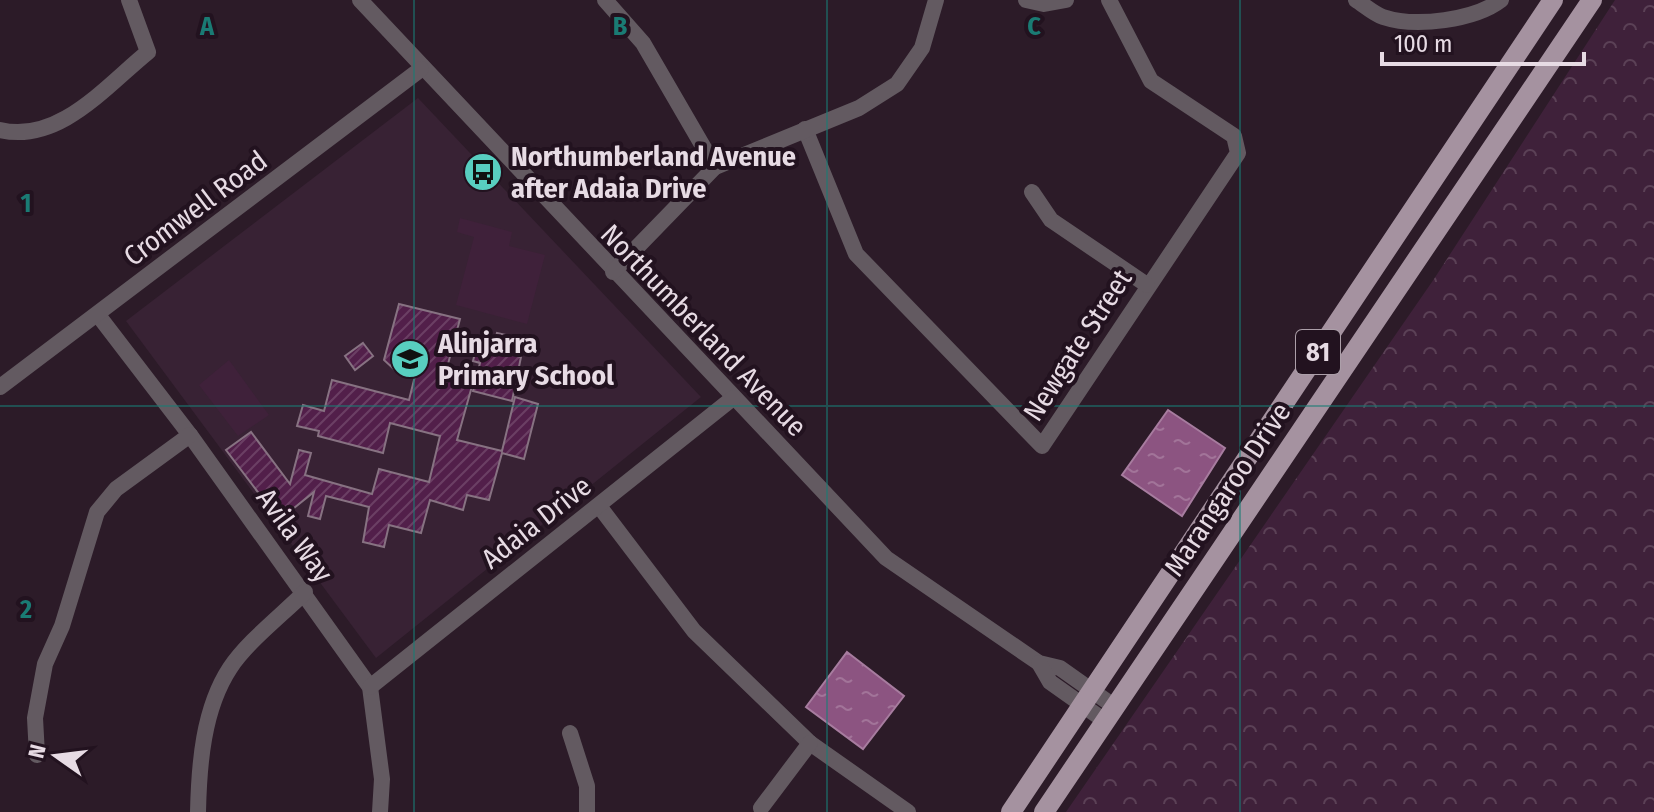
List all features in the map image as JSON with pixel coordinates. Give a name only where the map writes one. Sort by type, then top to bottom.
[{"type":"main road","name":"Marangaroo Drive","points":[[1011,812],[1553,0]]},
{"type":"main road","name":"Marangaroo Drive","points":[[1044,812],[1584,2]]},
{"type":"main road","points":[[1501,78],[1584,2]]},
{"type":"street","points":[[0,130],[18,134],[40,132],[65,120],[148,52],[129,0]]},
{"type":"street","name":"Northumberland Avenue","points":[[360,0],[421,69],[886,558],[1039,663],[1050,682],[1087,697],[1110,714]]},
{"type":"street","points":[[605,0],[643,43],[715,167]]},
{"type":"street","points":[[613,272],[715,167],[859,108],[897,84],[922,48],[936,0]]},
{"type":"street","points":[[1026,0],[1044,4],[1066,0]]},
{"type":"street","name":"Newgate Street","points":[[805,129],[856,254],[1042,446],[1238,153],[1234,136],[1151,81],[1109,0]]},
{"type":"street","points":[[1356,0],[1383,17],[1441,22],[1490,9],[1501,0]]},
{"type":"street","name":"Cromwell Road","points":[[0,387],[421,69]]},
{"type":"street","points":[[1032,192],[1051,220],[1147,285]]},
{"type":"street","name":"Avila Way","points":[[98,315],[305,592],[370,687],[382,779],[380,812]]},
{"type":"street","name":"Adaia Drive","points":[[370,687],[733,398]]},
{"type":"street","points":[[37,755],[35,718],[45,664],[62,626],[97,512],[116,489],[190,435]]},
{"type":"street","points":[[599,506],[694,631],[810,743],[908,812]]},
{"type":"street","points":[[198,812],[199,770],[211,712],[231,667],[305,592]]},
{"type":"street","points":[[570,733],[587,786],[587,812]]},
{"type":"street","points":[[761,808],[810,743]]},
{"type":"shaded area","name":"Alinjarra Primary School","points":[[418,98],[701,397],[376,658],[126,321]]},
{"type":"green space","points":[[1615,0],[1654,0],[1654,812],[1066,812],[1434,279]]},
{"type":"green space","points":[[460,218],[512,232],[509,246],[545,255],[527,324],[456,305],[474,237],[457,232]]},
{"type":"green space","points":[[229,360],[269,415],[238,436],[199,385]]},
{"type":"water","points":[[1168,410],[1225,448],[1182,516],[1122,475]]},
{"type":"water","points":[[847,652],[904,696],[863,749],[806,707]]},
{"type":"building","points":[[399,304],[460,319],[444,379],[472,386],[457,440],[502,451],[515,397],[538,404],[524,459],[502,453],[489,500],[467,495],[463,510],[430,500],[421,533],[389,525],[384,547],[363,542],[369,507],[326,496],[320,519],[308,516],[314,492],[279,520],[226,450],[251,432],[290,484],[299,450],[311,453],[305,475],[372,494],[379,469],[429,482],[440,436],[390,423],[383,453],[318,436],[319,431],[297,426],[303,405],[324,411],[332,380],[409,400],[415,376],[395,370],[384,360]]},
{"type":"building","points":[[497,333],[506,335],[502,352],[521,357],[512,401],[473,391],[480,363],[473,361],[477,345],[493,349]]},
{"type":"building","points":[[363,343],[373,356],[355,370],[345,356]]},
{"type":"place","name":"Northumberland Avenue after Adaia Drive","points":[[483,172]]},
{"type":"place","name":"Alinjarra Primary School","points":[[410,359]]}]
